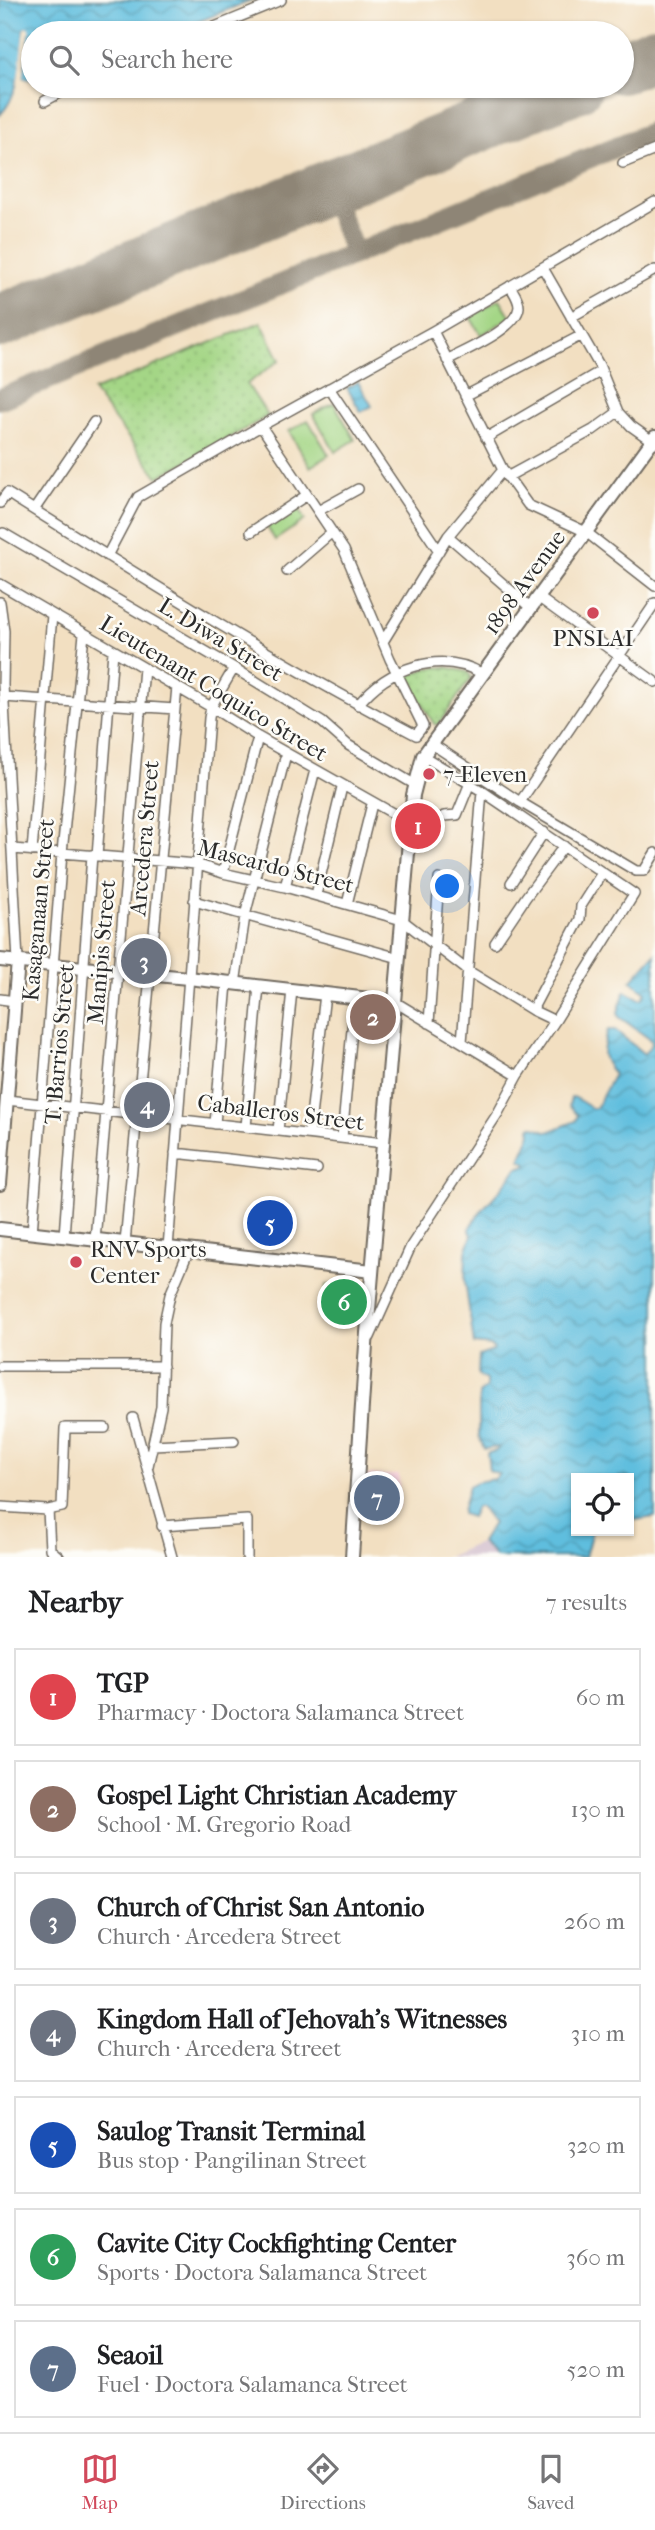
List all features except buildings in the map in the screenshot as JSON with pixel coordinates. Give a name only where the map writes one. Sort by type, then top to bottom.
[{"type":"street","points":[[229,21],[281,0]]},
{"type":"street","points":[[45,101],[51,98]]},
{"type":"street","points":[[623,163],[655,150]]},
{"type":"street","points":[[107,556],[138,497],[655,202]]},
{"type":"street","points":[[543,268],[601,371],[618,412],[631,426],[654,440]]},
{"type":"street","points":[[571,317],[655,270]]},
{"type":"street","points":[[447,360],[510,325],[519,309],[517,297],[510,286]]},
{"type":"street","points":[[433,331],[505,473],[528,505],[586,532],[655,586]]},
{"type":"street","points":[[466,396],[582,335]]},
{"type":"street","points":[[486,438],[601,371]]},
{"type":"street","points":[[329,388],[439,551]]},
{"type":"street","points":[[384,640],[448,536],[505,473],[593,430],[618,412]]},
{"type":"street","points":[[34,510],[94,422]]},
{"type":"street","points":[[0,503],[8,493],[107,556],[358,705],[416,735],[423,726],[344,550],[261,426]]},
{"type":"street","name":"1898 Avenue","points":[[352,1557],[366,1345],[414,784],[427,751],[654,440]]},
{"type":"street","points":[[318,511],[358,488]]},
{"type":"street","points":[[251,532],[307,495]]},
{"type":"street","points":[[287,571],[332,532]]},
{"type":"street","name":"L. Diwa Street","points":[[3,533],[234,668],[322,722],[348,745],[414,784]]},
{"type":"street","points":[[448,536],[531,608]]},
{"type":"street","name":"Lieutenant Coquico Street","points":[[0,584],[314,771],[410,823]]},
{"type":"street","points":[[538,597],[655,682]]},
{"type":"street","points":[[0,602],[4,631],[2,686],[18,961],[15,1001],[6,1030],[0,1184]]},
{"type":"street","points":[[520,802],[655,603]]},
{"type":"street","points":[[32,851],[52,615]]},
{"type":"street","name":"Kasaganaan Street","points":[[32,1233],[61,853],[84,634]]},
{"type":"street","name":"T. Barrios Street","points":[[64,1236],[114,651]]},
{"type":"street","points":[[358,705],[369,691],[397,673],[434,662],[463,664],[483,674]]},
{"type":"street","name":"Manipis Street","points":[[95,1240],[144,668]]},
{"type":"street","points":[[168,1248],[196,863],[211,708],[234,668]]},
{"type":"street","name":"Arcedera Street","points":[[125,1243],[177,687]]},
{"type":"street","points":[[4,697],[175,709]]},
{"type":"street","points":[[223,873],[258,737]]},
{"type":"street","points":[[427,751],[636,871],[644,871],[655,853]]},
{"type":"street","points":[[366,1345],[411,1246],[634,896],[632,891],[601,873],[427,751]]},
{"type":"street","points":[[215,1124],[231,983],[286,754]]},
{"type":"street","points":[[285,887],[314,771]]},
{"type":"street","points":[[444,816],[457,815],[470,783]]},
{"type":"street","points":[[316,895],[342,787]]},
{"type":"street","points":[[462,1042],[482,791]]},
{"type":"street","points":[[347,904],[372,804]]},
{"type":"street","points":[[511,883],[544,832]]},
{"type":"street","points":[[495,943],[564,846]]},
{"type":"street","name":"Mascardo Street","points":[[13,849],[196,863],[223,873],[401,919]]},
{"type":"street","points":[[532,1010],[580,919],[581,906],[601,873]]},
{"type":"street","points":[[429,1023],[439,879]]},
{"type":"street","points":[[194,901],[399,958]]},
{"type":"street","points":[[401,919],[467,970],[555,1021]]},
{"type":"street","points":[[0,960],[395,1002],[518,1076]]},
{"type":"street","points":[[246,1127],[259,986]]},
{"type":"street","points":[[278,1131],[292,990]]},
{"type":"street","points":[[309,1134],[325,994]]},
{"type":"street","points":[[342,1138],[355,997]]},
{"type":"street","points":[[0,999],[15,1001]]},
{"type":"street","name":"Caballeros Street","points":[[5,1095],[42,1104],[384,1143]]},
{"type":"street","points":[[175,1153],[317,1169]]},
{"type":"street","points":[[0,1229],[372,1271]]},
{"type":"street","points":[[148,1466],[161,1407],[164,1323],[170,1295],[189,1250]]},
{"type":"street","points":[[0,1366],[163,1366]]},
{"type":"street","points":[[133,1419],[172,1557]]},
{"type":"street","points":[[0,1507],[48,1510],[62,1507],[65,1428],[105,1427]]},
{"type":"street","points":[[153,1445],[234,1441]]},
{"type":"street","points":[[48,1510],[50,1549],[59,1557]]},
{"type":"street","points":[[162,1526],[247,1520],[247,1557]]},
{"type":"shaded area","points":[[363,1475],[399,1475],[399,1507],[363,1507]]},
{"type":"shaded area","points":[[481,1542],[496,1557],[447,1557]]},
{"type":"green space","points":[[500,299],[511,317],[481,335],[470,317]]},
{"type":"green space","points":[[261,322],[280,360],[247,384],[268,416],[158,477],[93,391]]},
{"type":"green space","points":[[334,403],[355,440],[335,452],[313,414]]},
{"type":"green space","points":[[308,420],[329,455],[310,467],[289,431]]},
{"type":"green space","points":[[296,506],[305,520],[275,540],[266,525]]},
{"type":"green space","points":[[446,667],[468,672],[471,678],[438,725],[434,724],[406,677],[428,668]]},
{"type":"green space","points":[[326,1285],[364,1288],[361,1320],[324,1316]]},
{"type":"water","points":[[0,0],[252,0],[200,21],[21,21],[21,63],[16,86],[13,96],[0,115]]},
{"type":"water","points":[[358,382],[372,406],[361,412],[347,388]]},
{"type":"water","points":[[655,954],[655,1517],[634,1520],[634,1473],[571,1473],[571,1536],[591,1536],[585,1557],[496,1557],[481,1542],[493,1523],[480,1507],[476,1507],[471,1517],[462,1514],[469,1486],[494,1479],[499,1474],[489,1470],[487,1453],[496,1451],[499,1447],[484,1449],[479,1436],[479,1394],[486,1388],[486,1380],[478,1375],[479,1356],[494,1349],[491,1346],[474,1344],[465,1281],[466,1252],[472,1235],[469,1229],[517,1168],[527,1165],[521,1157],[532,1126],[548,1132],[576,1121],[578,1115],[569,1106],[571,1098],[574,1097],[593,1109],[596,1108],[614,1074],[603,1054],[608,1030],[615,1030],[644,1054],[652,1044],[651,1040],[619,1017],[625,991],[640,999],[646,992],[631,981]]},
{"type":"pier","points":[[21,54],[21,84],[15,101],[10,104],[17,87]]},
{"type":"taxiway","points":[[0,399],[655,131]]},
{"type":"taxiway","points":[[328,187],[355,254]]},
{"type":"runway","points":[[634,62],[655,53]]},
{"type":"runway","points":[[0,321],[547,98]]},
{"type":"place","name":"PNSLAI","points":[[593,613]]},
{"type":"place","name":"7-Eleven","points":[[429,774]]},
{"type":"place","name":"TGP","points":[[418,826]]},
{"type":"place","name":"Church of Christ San Antonio","points":[[144,961]]},
{"type":"place","name":"Gospel Light Christian Academy","points":[[373,1017]]},
{"type":"place","name":"Kingdom Hall of Jehovah's Witnesses","points":[[147,1105]]},
{"type":"place","name":"Saulog Transit Terminal","points":[[270,1223]]},
{"type":"place","name":"RNV Sports Center","points":[[76,1262]]},
{"type":"place","name":"Cavite City Cockfighting Center","points":[[344,1302]]},
{"type":"place","name":"Seaoil","points":[[377,1498]]}]
